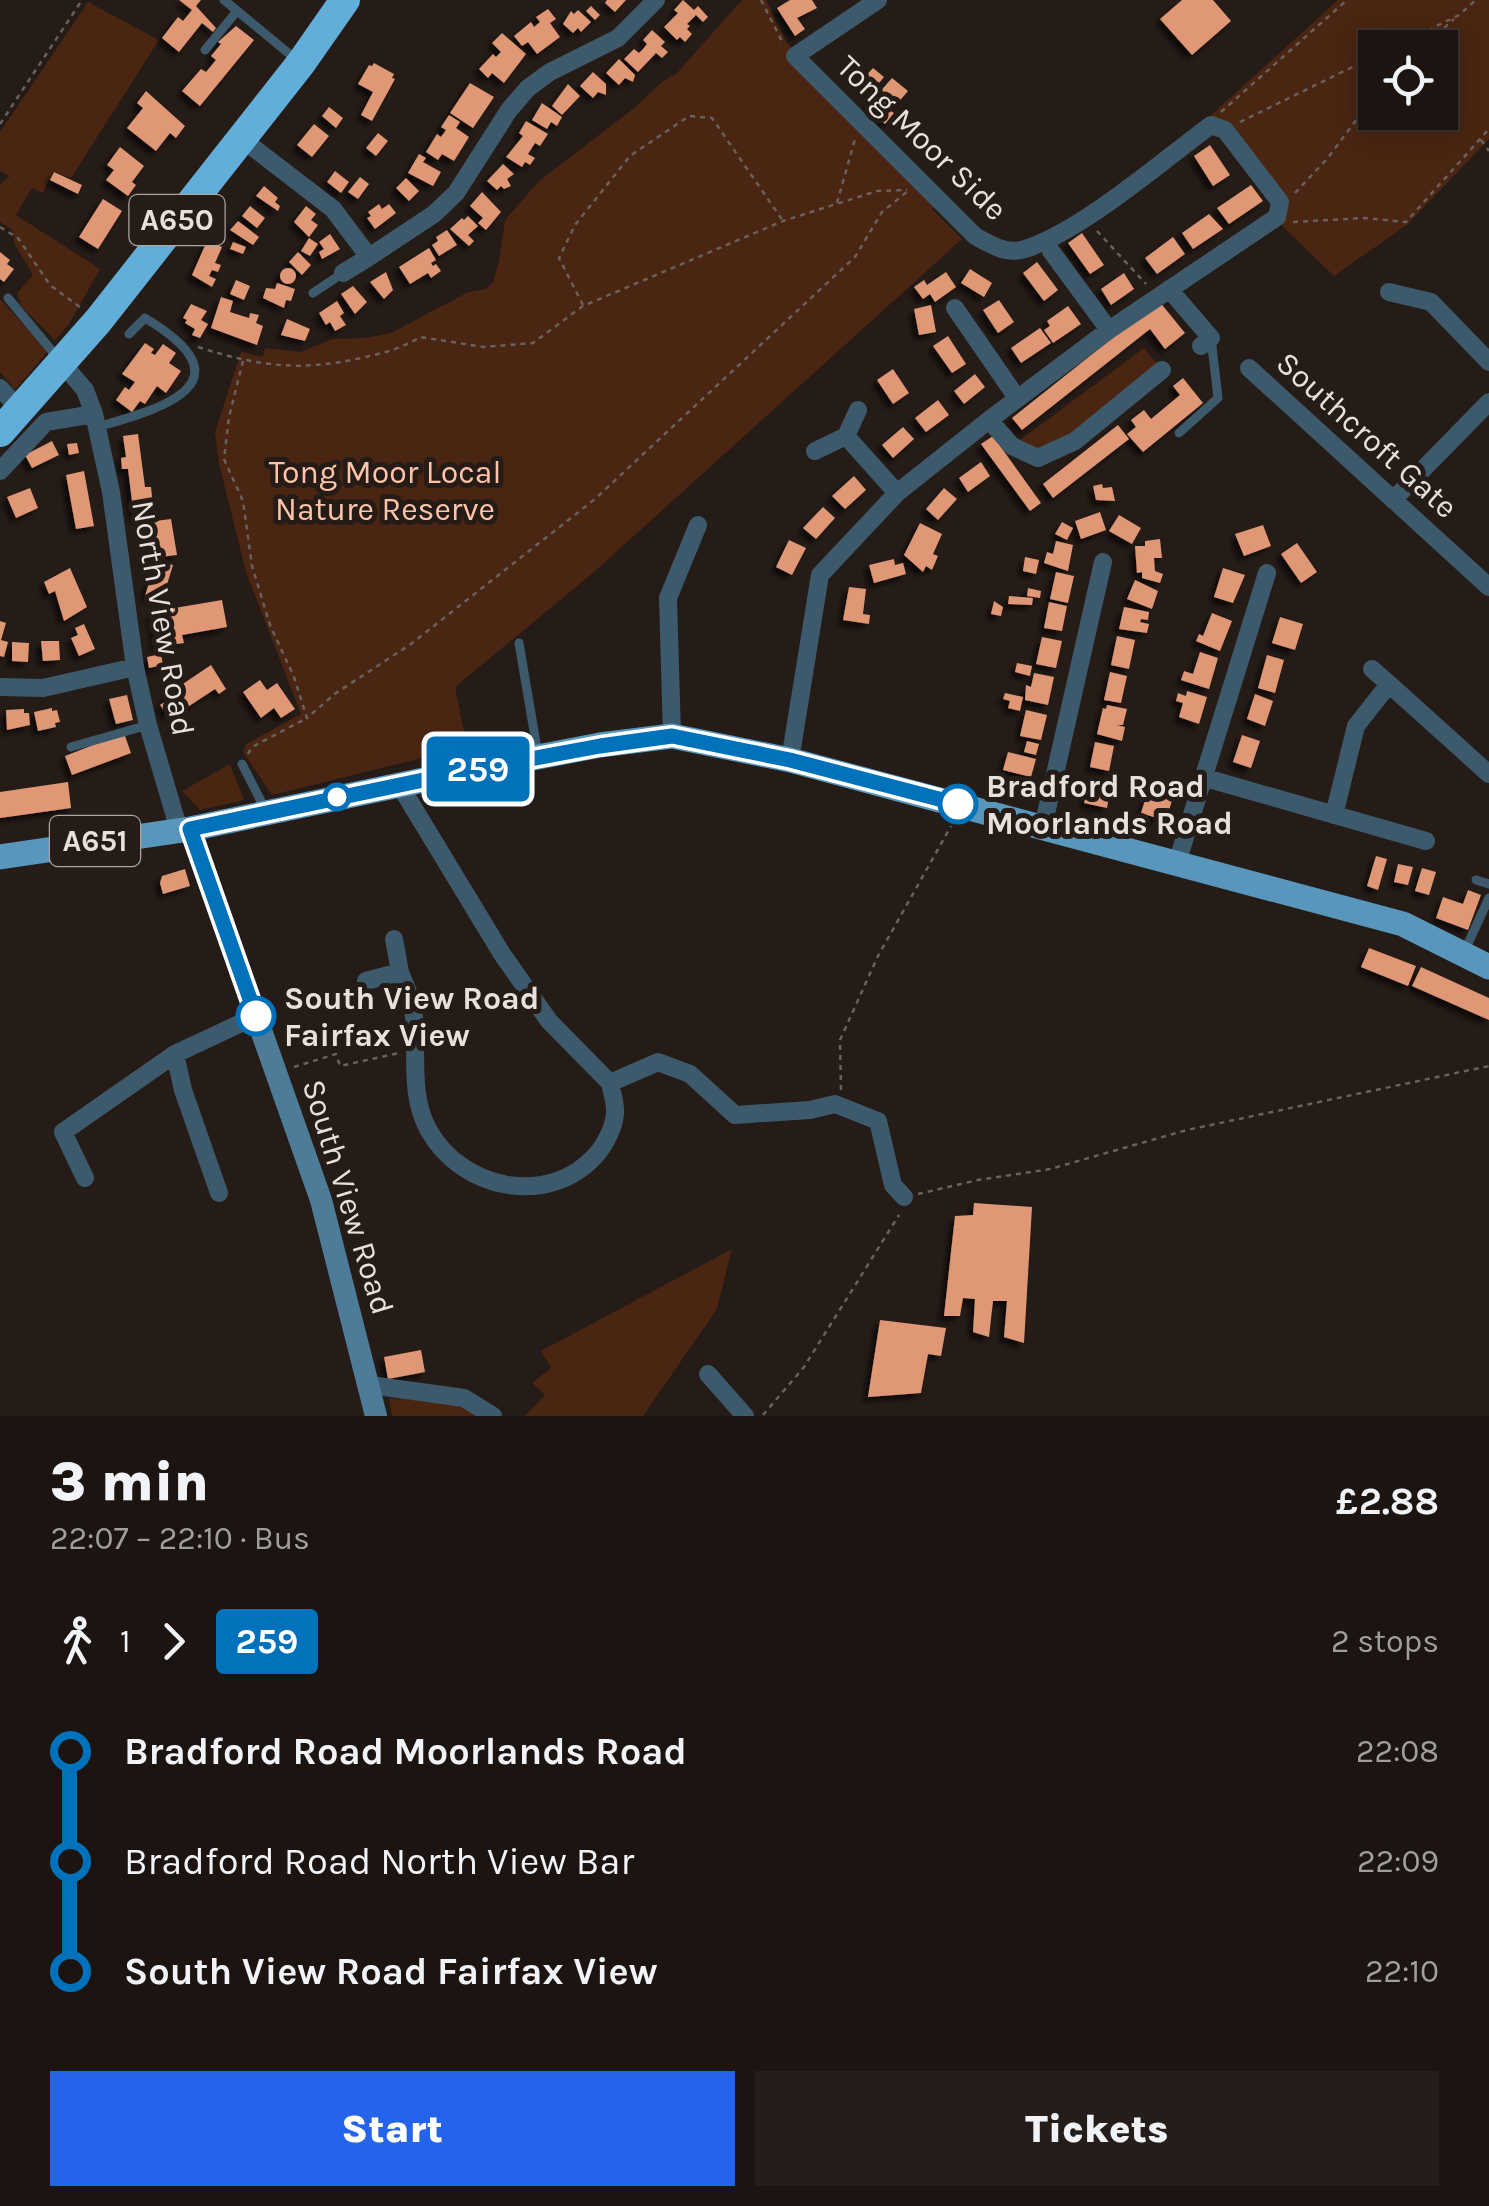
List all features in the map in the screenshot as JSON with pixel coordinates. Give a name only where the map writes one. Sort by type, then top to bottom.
[{"type":"highway","name":"A650","points":[[10,422],[98,322],[346,0]]},
{"type":"main road","name":"A651","points":[[0,856],[185,830],[399,784],[672,736],[790,760],[1403,924],[1489,967]]},
{"type":"street","points":[[343,274],[434,214],[456,193],[509,110],[528,88],[550,72],[618,38],[656,0]]},
{"type":"street","name":"Tong Moor Side","points":[[878,0],[795,56],[975,236],[997,249],[1023,250],[1086,218],[1218,127]]},
{"type":"street","points":[[790,760],[820,574],[897,494],[988,420],[1279,209],[1218,127]]},
{"type":"street","points":[[242,139],[332,209],[369,257]]},
{"type":"street","points":[[1051,251],[1109,330]]},
{"type":"street","points":[[1163,292],[1206,342]]},
{"type":"street","points":[[1388,293],[1431,302],[1489,362]]},
{"type":"street","points":[[956,308],[1017,398]]},
{"type":"street","name":"North View Road","points":[[62,363],[85,390],[96,420],[111,492],[135,667],[148,725],[185,830]]},
{"type":"street","name":"Southcroft Gate","points":[[1249,368],[1281,410],[1394,500],[1489,587]]},
{"type":"street","points":[[988,420],[1012,446],[1038,458],[1075,441],[1162,370]]},
{"type":"street","points":[[0,388],[10,422]]},
{"type":"street","points":[[1394,500],[1489,402]]},
{"type":"street","points":[[816,451],[846,436],[858,410]]},
{"type":"street","points":[[0,471],[46,422],[96,420]]},
{"type":"street","points":[[846,436],[897,494]]},
{"type":"street","points":[[672,736],[668,598],[698,525]]},
{"type":"street","points":[[1044,827],[1103,562]]},
{"type":"street","points":[[1176,863],[1269,585]]},
{"type":"street","points":[[0,687],[44,688],[135,667]]},
{"type":"street","points":[[1372,669],[1489,774]]},
{"type":"street","points":[[1334,815],[1356,726],[1389,684]]},
{"type":"street","points":[[1202,777],[1416,834]]},
{"type":"street","points":[[394,939],[400,972],[413,1005],[417,1105],[429,1131],[448,1154],[471,1172],[505,1186],[537,1188],[565,1181],[586,1167],[604,1146],[615,1115],[610,1084],[549,1021],[502,954],[399,784]]},
{"type":"street","name":"South View Road","points":[[185,830],[321,1200],[376,1416]]},
{"type":"street","points":[[366,981],[400,972]]},
{"type":"street","points":[[84,1178],[62,1132],[175,1054],[256,1016]]},
{"type":"street","points":[[175,1054],[183,1090],[219,1192]]},
{"type":"street","points":[[610,1084],[658,1062],[690,1074],[735,1114],[810,1110],[835,1104],[878,1121],[893,1185],[904,1197]]},
{"type":"street","points":[[708,1374],[745,1416]]},
{"type":"street","points":[[370,1385],[464,1398],[493,1416]]},
{"type":"lane","points":[[224,0],[300,63]]},
{"type":"lane","points":[[205,50],[236,11]]},
{"type":"lane","points":[[313,293],[343,274]]},
{"type":"lane","points":[[8,298],[62,363]]},
{"type":"lane","points":[[96,420],[160,407],[193,386],[196,376],[190,360],[162,328],[145,318],[129,334]]},
{"type":"lane","points":[[1179,433],[1218,398],[1206,342]]},
{"type":"lane","points":[[519,643],[539,758]]},
{"type":"lane","points":[[71,747],[148,725]]},
{"type":"lane","points":[[242,764],[267,814]]},
{"type":"lane","points":[[1476,880],[1489,884]]},
{"type":"lane","points":[[1463,954],[1489,898]]},
{"type":"path","points":[[0,124],[82,0]]},
{"type":"path","points":[[761,0],[786,50],[795,56]]},
{"type":"path","points":[[1347,0],[1218,116],[1218,127],[1358,64]]},
{"type":"path","points":[[1443,30],[1476,0]]},
{"type":"path","points":[[1429,30],[1460,15]]},
{"type":"path","points":[[583,306],[559,258],[575,225],[630,156],[689,116],[712,118],[783,221]]},
{"type":"path","points":[[1358,119],[1327,160],[1279,209],[1295,223],[1364,218],[1406,222],[1489,129]]},
{"type":"path","points":[[836,203],[859,124]]},
{"type":"path","points":[[1480,137],[1489,150]]},
{"type":"path","points":[[242,764],[252,748],[307,718],[336,693],[411,644],[595,498],[854,257],[882,212],[910,190]]},
{"type":"path","points":[[196,346],[242,361],[279,367],[325,366],[400,350],[420,337],[484,347],[533,343],[583,306],[783,221],[877,191],[930,190]]},
{"type":"path","points":[[1086,218],[1163,292]]},
{"type":"path","points":[[0,227],[18,238],[50,285],[98,322]]},
{"type":"path","points":[[242,361],[224,459],[243,501],[252,566],[270,626],[294,676],[307,718]]},
{"type":"path","points":[[840,1107],[840,1040],[878,956],[963,806]]},
{"type":"path","points":[[276,1073],[336,1054],[340,1066],[415,1049]]},
{"type":"path","points":[[762,1416],[804,1367],[897,1219],[904,1197],[978,1180],[1050,1170],[1188,1130],[1489,1066]]},
{"type":"green space","name":"Tong Moor Local Nature Reserve","points":[[742,0],[766,0],[787,43],[945,197],[932,209],[962,239],[594,572],[455,687],[467,747],[272,795],[243,752],[246,744],[301,714],[246,572],[219,464],[215,432],[241,352],[263,357],[265,348],[301,352],[332,339],[391,333],[468,292],[486,289],[493,282],[499,261],[505,220],[539,181],[677,73]]},
{"type":"green space","points":[[1338,0],[1489,0],[1489,139],[1408,224],[1334,276],[1282,226],[1286,205],[1209,117]]},
{"type":"green space","points":[[88,2],[159,40],[71,178],[53,171],[43,193],[32,188],[16,215],[100,269],[69,324],[55,340],[21,306],[17,293],[33,275],[15,245],[12,230],[0,222],[0,184],[10,176],[0,171],[0,132]]},
{"type":"green space","points":[[0,299],[48,351],[15,390],[0,372]]},
{"type":"green space","points":[[1144,348],[1162,370],[1038,458],[1012,446]]},
{"type":"green space","points":[[230,764],[244,800],[200,810],[182,791]]},
{"type":"green space","points":[[732,1249],[717,1309],[643,1416],[525,1416],[545,1395],[532,1383],[551,1368],[541,1351]]},
{"type":"green space","points":[[389,1398],[462,1403],[484,1416],[392,1416]]},
{"type":"building","points":[[179,0],[201,0],[196,6],[216,28],[213,32],[202,23],[179,52],[162,38],[178,17],[183,21],[192,10]]},
{"type":"building","points":[[626,0],[615,12],[605,3]]},
{"type":"building","points":[[683,0],[694,10],[698,6],[708,17],[703,22],[696,15],[687,24],[692,34],[685,42],[680,37],[677,40],[664,27],[678,13],[674,10]]},
{"type":"building","points":[[790,0],[812,0],[817,8],[797,18],[805,29],[795,36],[777,8]]},
{"type":"building","points":[[1182,0],[1213,0],[1231,21],[1192,55],[1160,19]]},
{"type":"building","points":[[591,6],[600,15],[595,20],[586,11]]},
{"type":"building","points":[[548,9],[556,19],[550,23],[560,37],[537,54],[528,42],[522,46],[514,36],[531,22],[534,27],[540,22],[536,17]]},
{"type":"building","points":[[578,10],[591,22],[581,32],[578,28],[573,33],[563,24],[571,11],[574,14]]},
{"type":"building","points":[[236,26],[254,40],[200,106],[182,91],[201,69],[206,72],[216,60],[211,56],[221,44],[218,42]]},
{"type":"building","points":[[652,30],[665,42],[661,46],[668,52],[662,58],[656,53],[638,72],[624,59],[634,49],[639,53],[643,49],[647,44],[643,40]]},
{"type":"building","points":[[502,33],[526,54],[504,83],[492,73],[488,78],[479,69],[493,54],[496,57],[501,52],[492,43]]},
{"type":"building","points":[[619,59],[635,75],[633,82],[625,78],[619,85],[606,73]]},
{"type":"building","points":[[374,63],[394,74],[395,79],[372,121],[361,115],[373,92],[358,84]]},
{"type":"building","points":[[873,68],[884,77],[875,88],[864,78]]},
{"type":"building","points":[[593,72],[606,84],[606,95],[598,92],[593,98],[580,86]]},
{"type":"building","points":[[892,78],[908,91],[885,124],[866,108]]},
{"type":"building","points":[[470,83],[494,97],[473,128],[450,113]]},
{"type":"building","points":[[568,84],[580,96],[562,115],[552,106]]},
{"type":"building","points":[[146,91],[185,126],[176,138],[170,133],[156,151],[127,128],[143,108],[137,103]]},
{"type":"building","points":[[542,103],[562,117],[557,126],[551,122],[547,129],[532,120]]},
{"type":"building","points":[[329,107],[343,118],[336,128],[322,116]]},
{"type":"building","points":[[449,115],[460,122],[456,128],[469,137],[454,161],[442,154],[438,160],[426,152],[437,134],[441,137],[446,130],[441,127]]},
{"type":"building","points":[[526,121],[548,134],[528,154],[535,158],[530,165],[525,162],[522,167],[506,157],[523,136],[519,133]]},
{"type":"building","points":[[314,124],[329,136],[312,157],[297,145]]},
{"type":"building","points":[[378,133],[388,141],[376,156],[366,148]]},
{"type":"building","points":[[1210,145],[1230,175],[1213,186],[1194,156]]},
{"type":"building","points":[[120,147],[144,166],[132,182],[136,185],[128,196],[106,180],[114,170],[107,165]]},
{"type":"building","points":[[419,154],[426,158],[423,162],[441,172],[433,186],[408,173]]},
{"type":"building","points":[[503,164],[514,174],[507,179],[511,186],[497,190],[487,181]]},
{"type":"building","points":[[335,171],[349,182],[341,193],[327,182]]},
{"type":"building","points":[[54,172],[82,185],[78,194],[50,180]]},
{"type":"building","points":[[360,177],[369,184],[358,199],[348,192]]},
{"type":"building","points":[[406,178],[419,191],[409,201],[396,188]]},
{"type":"building","points":[[1251,185],[1263,201],[1229,224],[1217,208]]},
{"type":"building","points":[[264,186],[278,198],[278,211],[256,196]]},
{"type":"building","points":[[482,192],[501,212],[486,230],[478,223],[483,218],[470,206]]},
{"type":"building","points":[[103,199],[122,211],[98,249],[79,237]]},
{"type":"building","points":[[379,204],[382,209],[389,204],[396,213],[375,229],[367,218],[371,216],[368,212]]},
{"type":"building","points":[[250,206],[265,218],[257,228],[242,216]]},
{"type":"building","points":[[306,206],[316,214],[311,220],[318,225],[309,237],[294,222]]},
{"type":"building","points":[[1209,214],[1223,229],[1193,249],[1182,233]]},
{"type":"building","points":[[468,216],[478,226],[468,235],[474,241],[469,246],[450,229]]},
{"type":"building","points":[[238,221],[259,237],[253,245],[230,230]]},
{"type":"building","points":[[447,230],[457,245],[439,256],[432,245]]},
{"type":"building","points":[[1082,233],[1104,265],[1090,274],[1068,243]]},
{"type":"building","points":[[330,234],[340,249],[322,259],[319,252],[324,249],[319,242]]},
{"type":"building","points":[[1173,237],[1185,254],[1157,274],[1145,258]]},
{"type":"building","points":[[309,238],[318,244],[310,256],[301,251]]},
{"type":"building","points":[[207,241],[222,247],[215,263],[221,265],[218,272],[212,270],[209,276],[216,279],[212,287],[192,275]]},
{"type":"building","points":[[233,242],[246,247],[243,254],[230,249]]},
{"type":"building","points":[[429,248],[436,260],[431,263],[441,271],[431,278],[428,273],[410,284],[399,267]]},
{"type":"building","points":[[0,252],[14,269],[4,282],[0,279]]},
{"type":"building","points":[[298,252],[311,265],[302,275],[289,262]]},
{"type":"building","points":[[1037,262],[1058,290],[1044,301],[1023,273]]},
{"type":"building","points":[[288,268],[296,276],[288,284],[280,276]]},
{"type":"building","points":[[970,269],[992,283],[984,297],[961,283]]},
{"type":"building","points":[[386,272],[393,290],[384,299],[370,282]]},
{"type":"building","points":[[946,272],[956,287],[935,302],[930,294],[923,299],[914,287],[924,280],[927,285]]},
{"type":"building","points":[[1124,273],[1134,289],[1111,305],[1101,289]]},
{"type":"building","points":[[236,280],[250,286],[244,300],[230,294]]},
{"type":"building","points":[[277,283],[295,289],[284,308],[263,298],[266,288],[275,289]]},
{"type":"building","points":[[353,286],[367,302],[355,314],[341,294]]},
{"type":"building","points":[[221,297],[233,301],[230,312],[249,318],[250,313],[259,315],[256,323],[263,326],[257,345],[211,328]]},
{"type":"building","points":[[999,300],[1014,322],[998,333],[983,310]]},
{"type":"building","points":[[337,301],[346,325],[335,331],[319,313]]},
{"type":"building","points":[[1159,301],[1185,333],[1165,349],[1150,329],[1022,430],[1012,418]]},
{"type":"building","points":[[191,304],[207,311],[201,320],[208,324],[200,338],[192,335],[195,329],[183,318]]},
{"type":"building","points":[[931,305],[936,332],[919,335],[914,309]]},
{"type":"building","points":[[1068,306],[1081,324],[1053,343],[1044,330],[1050,326],[1047,321]]},
{"type":"building","points":[[287,319],[310,329],[305,341],[281,335]]},
{"type":"building","points":[[1040,328],[1051,343],[1021,363],[1011,348]]},
{"type":"building","points":[[948,336],[966,364],[952,373],[933,346]]},
{"type":"building","points":[[145,343],[154,349],[151,353],[155,355],[163,344],[176,353],[169,363],[181,371],[166,393],[157,386],[145,404],[140,401],[132,412],[116,400],[125,387],[129,390],[135,382],[122,374]]},
{"type":"building","points":[[893,369],[909,393],[893,404],[877,380]]},
{"type":"building","points":[[975,374],[985,387],[964,404],[954,391]]},
{"type":"building","points":[[1183,378],[1203,403],[1143,452],[1127,434],[1136,427],[1131,420],[1144,410],[1151,419],[1180,395],[1173,386]]},
{"type":"building","points":[[938,400],[949,415],[926,432],[915,418]]},
{"type":"building","points":[[1118,425],[1129,439],[1053,498],[1043,484]]},
{"type":"building","points":[[903,427],[914,439],[893,458],[882,445]]},
{"type":"building","points":[[138,434],[145,487],[151,487],[154,514],[134,517],[128,469],[122,469],[121,458],[126,457],[123,436]]},
{"type":"building","points":[[993,436],[1041,503],[1030,511],[981,444]]},
{"type":"building","points":[[52,441],[59,455],[32,468],[25,455]]},
{"type":"building","points":[[77,443],[79,453],[69,455],[67,444]]},
{"type":"building","points":[[981,462],[990,476],[968,492],[959,478]]},
{"type":"building","points":[[84,471],[94,526],[76,529],[66,475]]},
{"type":"building","points":[[854,476],[866,490],[845,509],[832,496]]},
{"type":"building","points":[[1102,484],[1103,488],[1112,487],[1115,501],[1096,500],[1093,486]]},
{"type":"building","points":[[30,488],[38,508],[16,518],[7,497]]},
{"type":"building","points":[[944,488],[957,499],[938,520],[926,509]]},
{"type":"building","points":[[823,507],[835,518],[816,539],[803,528]]},
{"type":"building","points":[[1100,512],[1106,530],[1081,539],[1075,521]]},
{"type":"building","points":[[1119,515],[1141,528],[1132,544],[1109,531]]},
{"type":"building","points":[[171,519],[177,555],[152,558],[147,522]]},
{"type":"building","points":[[1062,522],[1073,528],[1067,540],[1055,534]]},
{"type":"building","points":[[920,523],[942,534],[933,554],[938,556],[932,570],[926,566],[923,572],[904,555]]},
{"type":"building","points":[[1263,525],[1271,546],[1244,556],[1235,534]]},
{"type":"building","points":[[1160,539],[1162,558],[1154,558],[1155,571],[1163,574],[1160,583],[1137,573],[1135,546]]},
{"type":"building","points":[[789,540],[806,548],[792,575],[776,567]]},
{"type":"building","points":[[1056,541],[1073,545],[1068,571],[1044,563],[1047,552],[1053,554]]},
{"type":"building","points":[[1297,543],[1317,572],[1301,583],[1281,554]]},
{"type":"building","points":[[1025,557],[1039,560],[1036,574],[1023,571]]},
{"type":"building","points":[[894,559],[895,565],[903,563],[906,574],[874,583],[869,565]]},
{"type":"building","points":[[156,560],[173,565],[162,601],[145,596]]},
{"type":"building","points":[[70,568],[87,607],[64,621],[55,591],[49,594],[44,582]]},
{"type":"building","points":[[1223,568],[1245,575],[1233,603],[1214,597]]},
{"type":"building","points":[[1056,572],[1074,576],[1068,603],[1050,599]]},
{"type":"building","points":[[1135,580],[1158,591],[1152,609],[1127,599]]},
{"type":"building","points":[[849,587],[866,589],[863,614],[870,615],[869,624],[843,620]]},
{"type":"building","points":[[1028,588],[1041,591],[1040,598],[1027,596]]},
{"type":"building","points":[[1009,596],[1033,598],[1032,605],[1008,604]]},
{"type":"building","points":[[222,600],[227,627],[182,635],[184,643],[157,647],[151,612]]},
{"type":"building","points":[[994,601],[1003,607],[1001,616],[991,614]]},
{"type":"building","points":[[1049,602],[1067,606],[1062,631],[1044,628]]},
{"type":"building","points":[[1124,607],[1149,612],[1148,620],[1140,622],[1149,624],[1147,633],[1119,629]]},
{"type":"building","points":[[1212,613],[1232,621],[1220,651],[1196,641],[1199,634],[1203,636]]},
{"type":"building","points":[[1280,617],[1303,624],[1295,650],[1272,643]]},
{"type":"building","points":[[0,621],[6,623],[1,640],[8,642],[4,657],[0,656]]},
{"type":"building","points":[[84,624],[95,649],[79,656],[71,638],[78,635],[75,628]]},
{"type":"building","points":[[1117,636],[1135,640],[1129,669],[1111,665]]},
{"type":"building","points":[[1042,637],[1062,641],[1056,668],[1036,664]]},
{"type":"building","points":[[41,641],[59,641],[60,660],[43,661]]},
{"type":"building","points":[[12,642],[29,643],[28,662],[12,661]]},
{"type":"building","points":[[1200,652],[1218,658],[1209,689],[1181,680],[1184,671],[1193,674]]},
{"type":"building","points":[[161,654],[163,665],[149,668],[147,657]]},
{"type":"building","points":[[1267,655],[1284,660],[1275,693],[1258,688]]},
{"type":"building","points":[[1017,663],[1032,666],[1030,676],[1015,672]]},
{"type":"building","points":[[211,665],[226,689],[219,694],[215,689],[177,714],[174,711],[167,715],[160,705],[168,700],[165,696]]},
{"type":"building","points":[[1110,672],[1127,676],[1121,703],[1104,700]]},
{"type":"building","points":[[1034,673],[1054,677],[1048,705],[1025,700],[1026,685],[1031,687]]},
{"type":"building","points":[[260,680],[267,690],[277,683],[295,709],[281,718],[274,708],[261,718],[243,692]]},
{"type":"building","points":[[1187,691],[1207,697],[1199,724],[1179,717],[1183,703],[1176,701],[1178,693],[1186,696]]},
{"type":"building","points":[[1005,693],[1023,697],[1020,711],[1008,708],[1010,701],[1003,699]]},
{"type":"building","points":[[1255,694],[1273,701],[1265,726],[1247,719]]},
{"type":"building","points":[[127,695],[133,720],[116,724],[109,699]]},
{"type":"building","points":[[1107,705],[1127,709],[1123,725],[1117,725],[1125,727],[1122,741],[1097,734]]},
{"type":"building","points":[[24,709],[24,713],[29,713],[30,725],[7,730],[6,710]]},
{"type":"building","points":[[57,710],[60,722],[55,723],[56,727],[38,731],[34,712]]},
{"type":"building","points":[[1026,710],[1047,715],[1041,740],[1020,736]]},
{"type":"building","points":[[124,733],[131,753],[72,775],[65,756]]},
{"type":"building","points":[[1242,735],[1260,741],[1251,768],[1233,762]]},
{"type":"building","points":[[1027,741],[1039,744],[1036,755],[1024,752]]},
{"type":"building","points":[[1095,742],[1114,746],[1109,771],[1090,767]]},
{"type":"building","points":[[1008,752],[1036,759],[1031,777],[1003,770]]},
{"type":"building","points":[[1097,778],[1112,781],[1107,808],[1084,803],[1087,788],[1094,790]]},
{"type":"building","points":[[68,782],[71,808],[0,818],[0,792]]},
{"type":"building","points":[[1159,784],[1175,790],[1166,821],[1141,813],[1146,797],[1153,800]]},
{"type":"building","points":[[1376,856],[1387,859],[1378,890],[1367,886]]},
{"type":"building","points":[[1398,864],[1413,867],[1408,885],[1394,882]]},
{"type":"building","points":[[1422,868],[1436,872],[1429,895],[1415,891]]},
{"type":"building","points":[[185,869],[190,886],[163,894],[162,876]]},
{"type":"building","points":[[1468,890],[1481,895],[1468,930],[1436,918],[1443,897],[1463,904]]},
{"type":"building","points":[[1369,948],[1416,966],[1408,986],[1361,967]]},
{"type":"building","points":[[1421,967],[1489,998],[1489,1020],[1412,986]]},
{"type":"building","points":[[974,1203],[1032,1207],[1024,1343],[1004,1337],[1007,1301],[993,1301],[989,1337],[973,1332],[975,1299],[963,1298],[960,1316],[944,1316],[955,1216],[973,1215]]},
{"type":"building","points":[[880,1320],[946,1328],[941,1356],[928,1354],[921,1393],[868,1397]]},
{"type":"building","points":[[421,1350],[425,1372],[388,1379],[384,1357]]},
{"type":"bus line","name":"259","points":[[256,1016],[190,829],[476,769],[672,736],[790,760],[958,804]]},
{"type":"place","name":"Bradford Road Moorlands Road","points":[[958,804]]},
{"type":"place","name":"South View Road Fairfax View","points":[[256,1016]]}]
